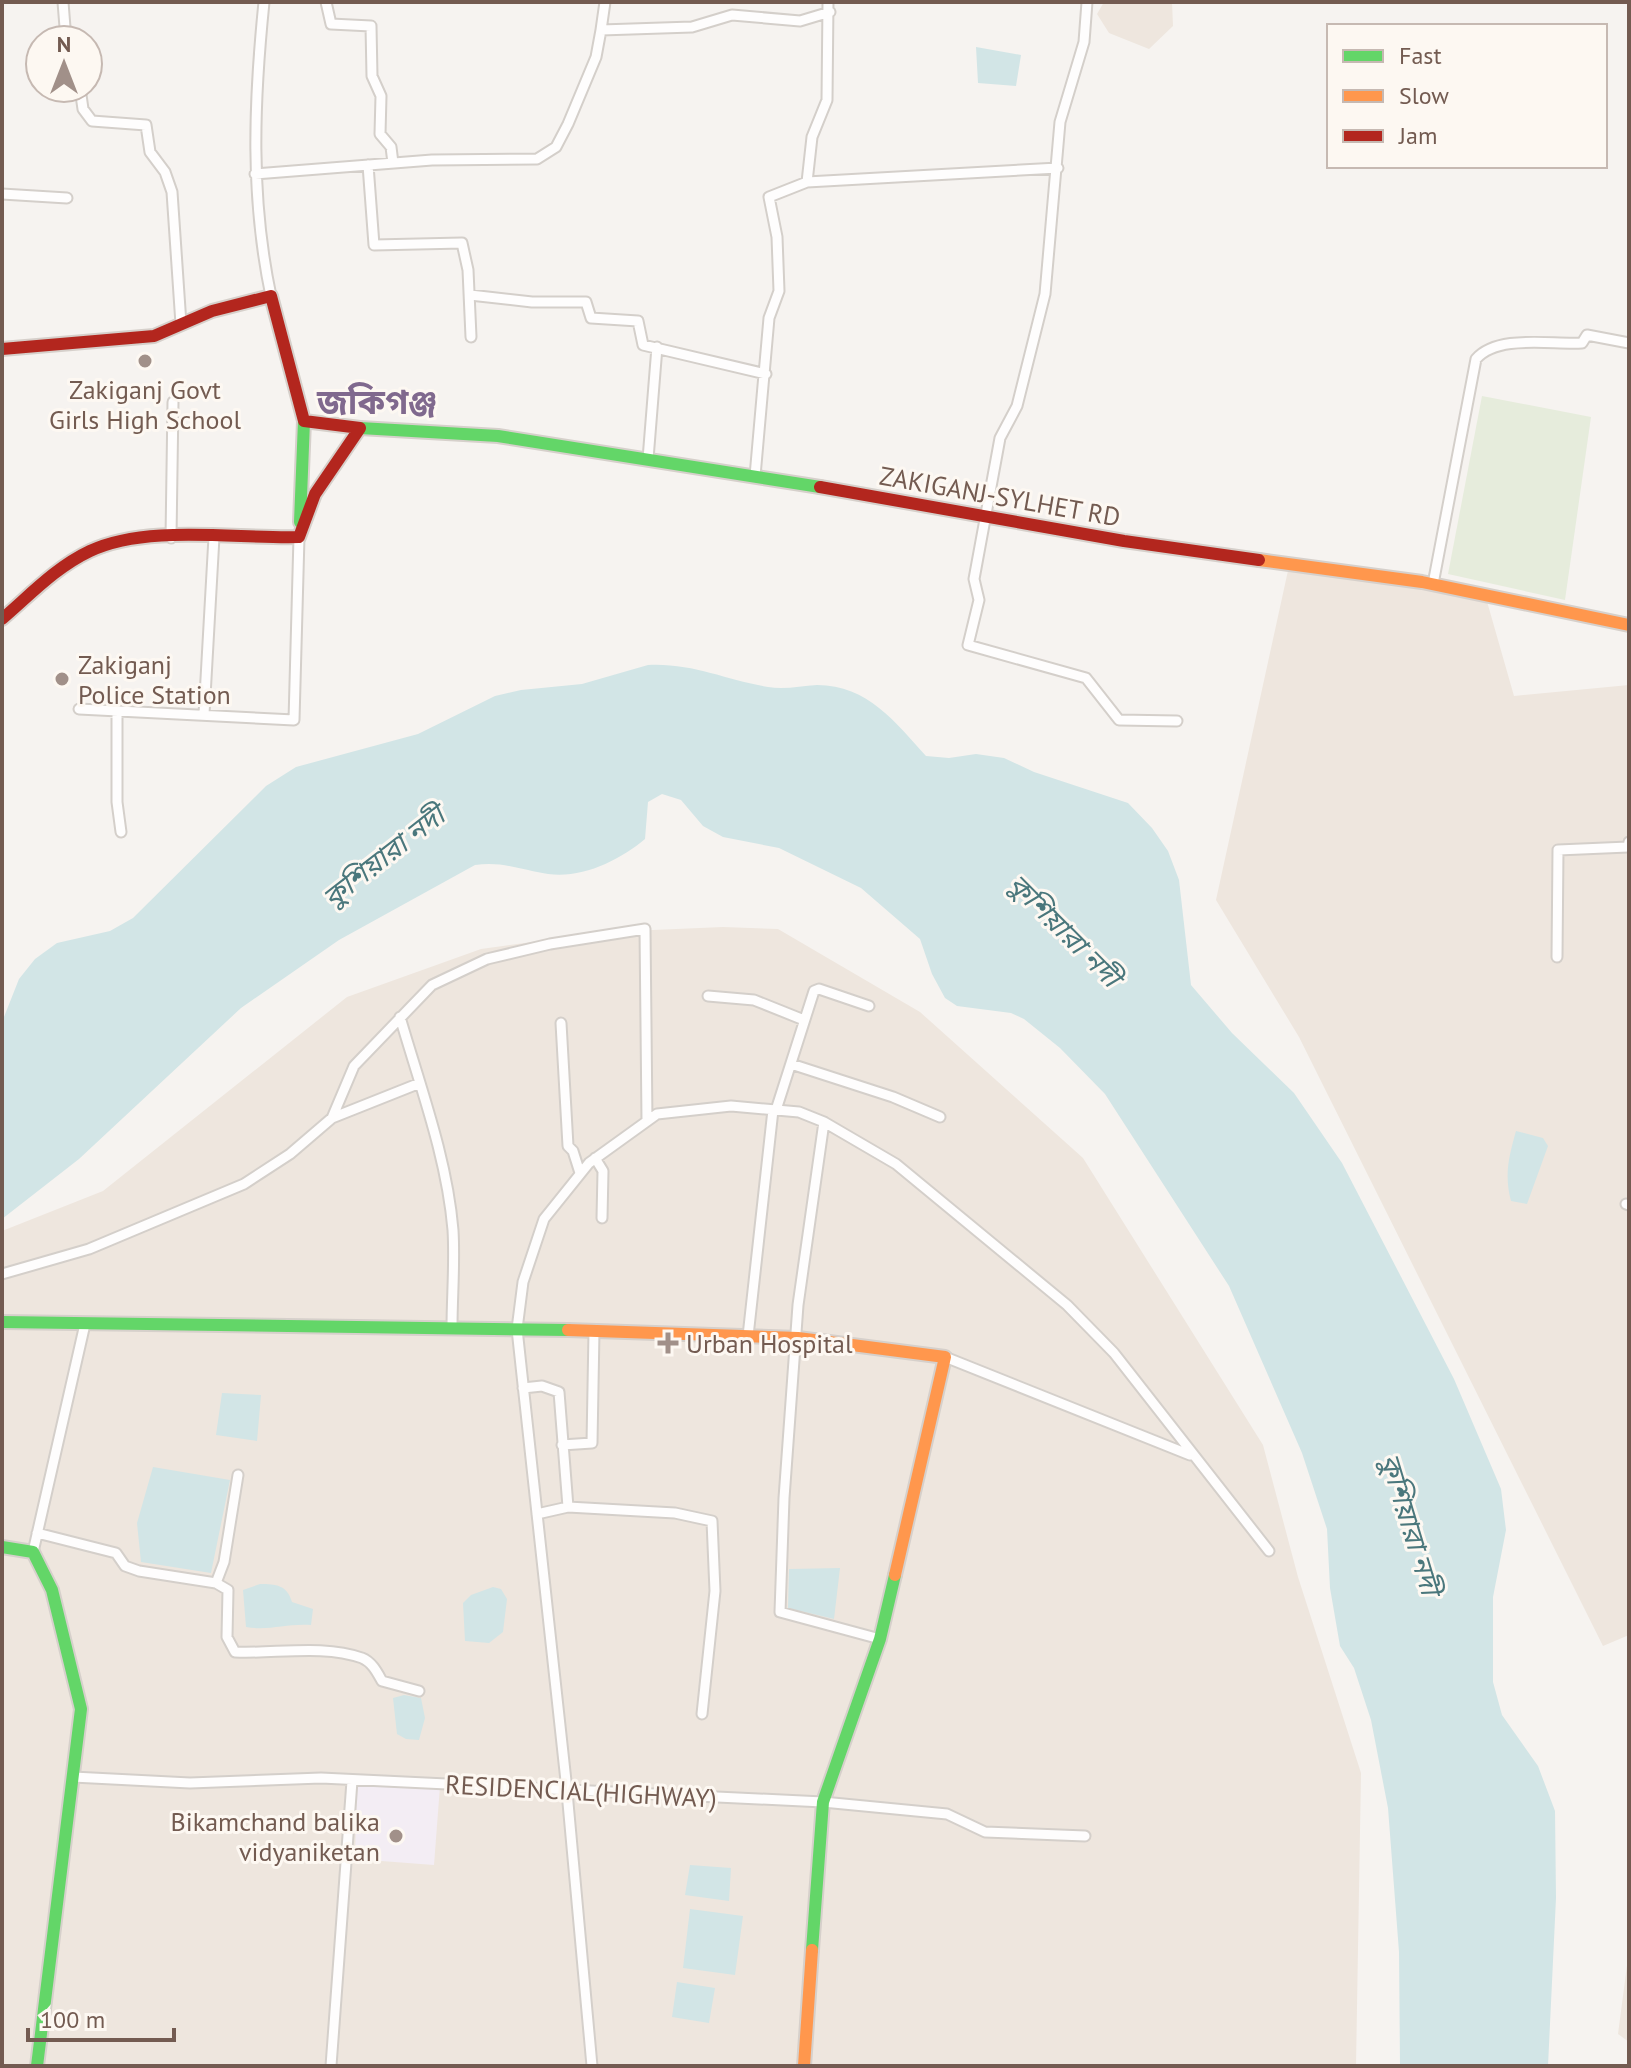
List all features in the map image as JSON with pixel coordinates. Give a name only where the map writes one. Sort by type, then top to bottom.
[{"type":"street","points":[[63,2],[65,24]]},
{"type":"street","points":[[79,709],[294,720],[304,421],[261,249],[255,174],[257,49],[264,2]]},
{"type":"street","points":[[326,2],[331,24],[371,26],[372,76],[381,96],[380,134],[391,147],[393,163]]},
{"type":"street","points":[[255,174],[393,163],[537,159],[556,147],[596,57],[605,2]]},
{"type":"street","points":[[1087,2],[1084,42],[1060,122],[1058,168],[1037,331],[1017,406],[1000,438],[974,579],[979,600],[968,645],[1086,678],[1119,720],[1177,721]]},
{"type":"street","points":[[601,30],[692,27],[732,15],[800,21],[829,7],[827,100],[812,137],[807,182]]},
{"type":"street","points":[[82,104],[92,121],[146,125],[150,152],[165,172],[172,192],[181,324]]},
{"type":"street","points":[[368,165],[374,245],[462,243],[470,295],[471,337]]},
{"type":"street","points":[[755,476],[769,318],[779,291],[777,237],[769,197],[807,182],[1058,168]]},
{"type":"street","points":[[2,194],[67,198]]},
{"type":"street","points":[[470,295],[532,302],[586,302],[591,318],[638,321],[643,345],[766,374]]},
{"type":"street","points":[[2,349],[154,336],[212,311],[271,296]]},
{"type":"street","points":[[1433,584],[1476,359],[1485,349],[1502,345],[1582,343],[1587,335],[1629,343]]},
{"type":"street","points":[[648,459],[657,347]]},
{"type":"street","points":[[171,538],[173,402]]},
{"type":"street","name":"ZAKIGANJ-SYLHET RD","points":[[304,421],[360,428],[498,436],[648,459],[1124,541],[1433,584],[1629,625]]},
{"type":"street","points":[[299,537],[315,494],[360,428]]},
{"type":"street","points":[[204,714],[214,537]]},
{"type":"street","points":[[2,619],[72,562],[107,544],[171,538],[299,537]]},
{"type":"street","points":[[117,713],[117,802],[121,832]]},
{"type":"street","points":[[1557,957],[1558,850],[1628,847],[1629,842]]},
{"type":"street","points":[[332,1118],[354,1066],[432,985],[487,959],[550,944],[645,929],[647,1121]]},
{"type":"street","points":[[748,1336],[774,1110],[810,999],[819,989],[869,1006]]},
{"type":"street","points":[[708,996],[754,1000],[804,1020]]},
{"type":"street","points":[[400,1017],[420,1083],[449,1203],[453,1232],[452,1328]]},
{"type":"street","points":[[561,1023],[568,1146],[573,1151],[580,1173]]},
{"type":"street","points":[[791,1064],[893,1097],[940,1117]]},
{"type":"street","points":[[2,1274],[66,1258],[244,1184],[290,1154],[332,1118],[420,1083]]},
{"type":"street","points":[[592,2066],[567,1789],[517,1329],[523,1282],[544,1219],[595,1158],[657,1114],[731,1106],[799,1112],[824,1122],[896,1164],[1067,1305],[1114,1353],[1269,1551]]},
{"type":"street","points":[[824,1122],[804,1247],[786,1467],[780,1612],[880,1639]]},
{"type":"street","points":[[595,1158],[603,1171],[602,1218]]},
{"type":"street","points":[[2,1322],[30,1319],[85,1324],[517,1329],[798,1338],[945,1357],[1193,1456]]},
{"type":"street","points":[[37,2066],[79,1740],[79,1690],[52,1590],[33,1552],[85,1324]]},
{"type":"street","points":[[562,1445],[592,1443],[594,1331]]},
{"type":"street","points":[[804,2066],[823,1802],[880,1639],[945,1357]]},
{"type":"street","points":[[523,1388],[542,1386],[559,1392],[568,1507]]},
{"type":"street","points":[[216,1583],[224,1562],[238,1475]]},
{"type":"street","points":[[537,1514],[568,1507],[675,1513],[712,1521],[715,1591],[702,1714]]},
{"type":"street","points":[[37,1533],[116,1553],[125,1566],[150,1574],[216,1583],[228,1590],[227,1637],[235,1652],[324,1652],[363,1658],[376,1668],[382,1681],[419,1691]]},
{"type":"street","points":[[2,1547],[33,1552]]},
{"type":"street","name":"RESIDENCIAL(HIGHWAY)","points":[[73,1777],[190,1783],[352,1781],[823,1802],[947,1814],[985,1832],[1085,1836]]},
{"type":"street","points":[[331,2066],[352,1781]]},
{"type":"shaded area","points":[[1104,2],[1172,2],[1173,26],[1149,49],[1109,33],[1097,14]]},
{"type":"shaded area","points":[[1289,566],[1486,598],[1514,696],[1629,685],[1629,1635],[1603,1646],[1299,1037],[1216,900]]},
{"type":"shaded area","points":[[723,927],[778,929],[920,1012],[1083,1158],[1263,1445],[1298,1577],[1361,1773],[1356,2066],[2,2066],[2,1231],[103,1191],[347,997],[481,949],[606,932]]},
{"type":"shaded area","name":"Bikamchand balika vidyaniketan","points":[[357,1783],[440,1786],[434,1865],[355,1859]]},
{"type":"shaded area","points":[[1629,1950],[1629,2042],[1618,2034]]},
{"type":"green space","points":[[1482,396],[1591,417],[1565,600],[1448,574]]},
{"type":"water","points":[[976,47],[1021,55],[1016,86],[978,83]]},
{"type":"water","name":"কুশিয়ারা নদী","points":[[648,665],[695,669],[774,688],[817,685],[851,691],[892,719],[926,756],[949,758],[976,754],[1004,758],[1034,772],[1128,803],[1152,828],[1168,851],[1179,880],[1191,985],[1232,1033],[1294,1093],[1342,1163],[1454,1379],[1501,1489],[1506,1530],[1493,1597],[1493,1682],[1502,1715],[1538,1766],[1555,1811],[1556,1898],[1548,2066],[1400,2066],[1399,1952],[1388,1808],[1371,1720],[1354,1668],[1340,1646],[1330,1588],[1327,1529],[1302,1453],[1229,1286],[1105,1094],[1060,1048],[1024,1019],[1011,1013],[957,1006],[945,998],[932,974],[920,939],[861,888],[779,848],[723,837],[703,826],[681,800],[662,794],[648,802],[645,839],[624,854],[587,871],[561,875],[503,865],[475,865],[339,940],[241,1008],[79,1159],[2,1219],[2,1022],[19,979],[35,959],[57,943],[110,931],[133,918],[266,786],[296,767],[418,734],[495,696],[582,684]]},
{"type":"water","points":[[1516,1131],[1543,1138],[1548,1146],[1527,1204],[1511,1201],[1509,1192],[1508,1166]]},
{"type":"water","points":[[222,1393],[261,1395],[257,1441],[216,1435]]},
{"type":"water","points":[[153,1467],[230,1480],[211,1573],[141,1562],[137,1523]]},
{"type":"water","points":[[840,1568],[834,1619],[788,1608],[789,1569]]},
{"type":"water","points":[[260,1584],[280,1587],[292,1602],[313,1609],[311,1625],[246,1627],[243,1590]]},
{"type":"water","points":[[493,1587],[501,1589],[507,1599],[503,1632],[489,1643],[465,1641],[463,1603],[471,1595]]},
{"type":"water","points":[[404,1695],[421,1698],[425,1718],[419,1740],[406,1739],[397,1734],[393,1698]]},
{"type":"water","points":[[690,1865],[731,1868],[729,1901],[685,1895]]},
{"type":"water","points":[[690,1909],[743,1916],[735,1975],[683,1968]]},
{"type":"water","points":[[677,1982],[715,1988],[709,2023],[672,2017]]},
{"type":"traffic: fast","points":[[300,522],[304,421]]},
{"type":"traffic: fast","points":[[360,428],[498,436],[820,487]]},
{"type":"traffic: fast","points":[[2,1322],[568,1330]]},
{"type":"traffic: fast","points":[[2,1547],[33,1552],[52,1590],[81,1709],[37,2066]]},
{"type":"traffic: fast","points":[[812,1950],[823,1802],[880,1639],[895,1575]]},
{"type":"traffic: slow","points":[[1259,560],[1422,582],[1629,625]]},
{"type":"traffic: slow","points":[[568,1330],[798,1338],[945,1357],[895,1575]]},
{"type":"traffic: slow","points":[[804,2066],[812,1950]]},
{"type":"traffic: jam","points":[[2,349],[154,336],[212,311],[271,296],[304,421],[360,428]]},
{"type":"traffic: jam","points":[[299,537],[315,494],[360,428]]},
{"type":"traffic: jam","points":[[820,487],[1124,541],[1259,560]]},
{"type":"traffic: jam","points":[[2,619],[66,565],[90,551],[113,543],[165,535],[299,537]]},
{"type":"place","name":"Zakiganj Govt Girls High School","points":[[145,361]]},
{"type":"place","name":"Zakiganj Police Station","points":[[62,679]]},
{"type":"place","name":"Urban Hospital","points":[[668,1343]]},
{"type":"place","name":"Bikamchand balika vidyaniketan","points":[[396,1836]]},
{"type":"district","name":"জকিগঞ্জ","points":[[377,401]]}]
